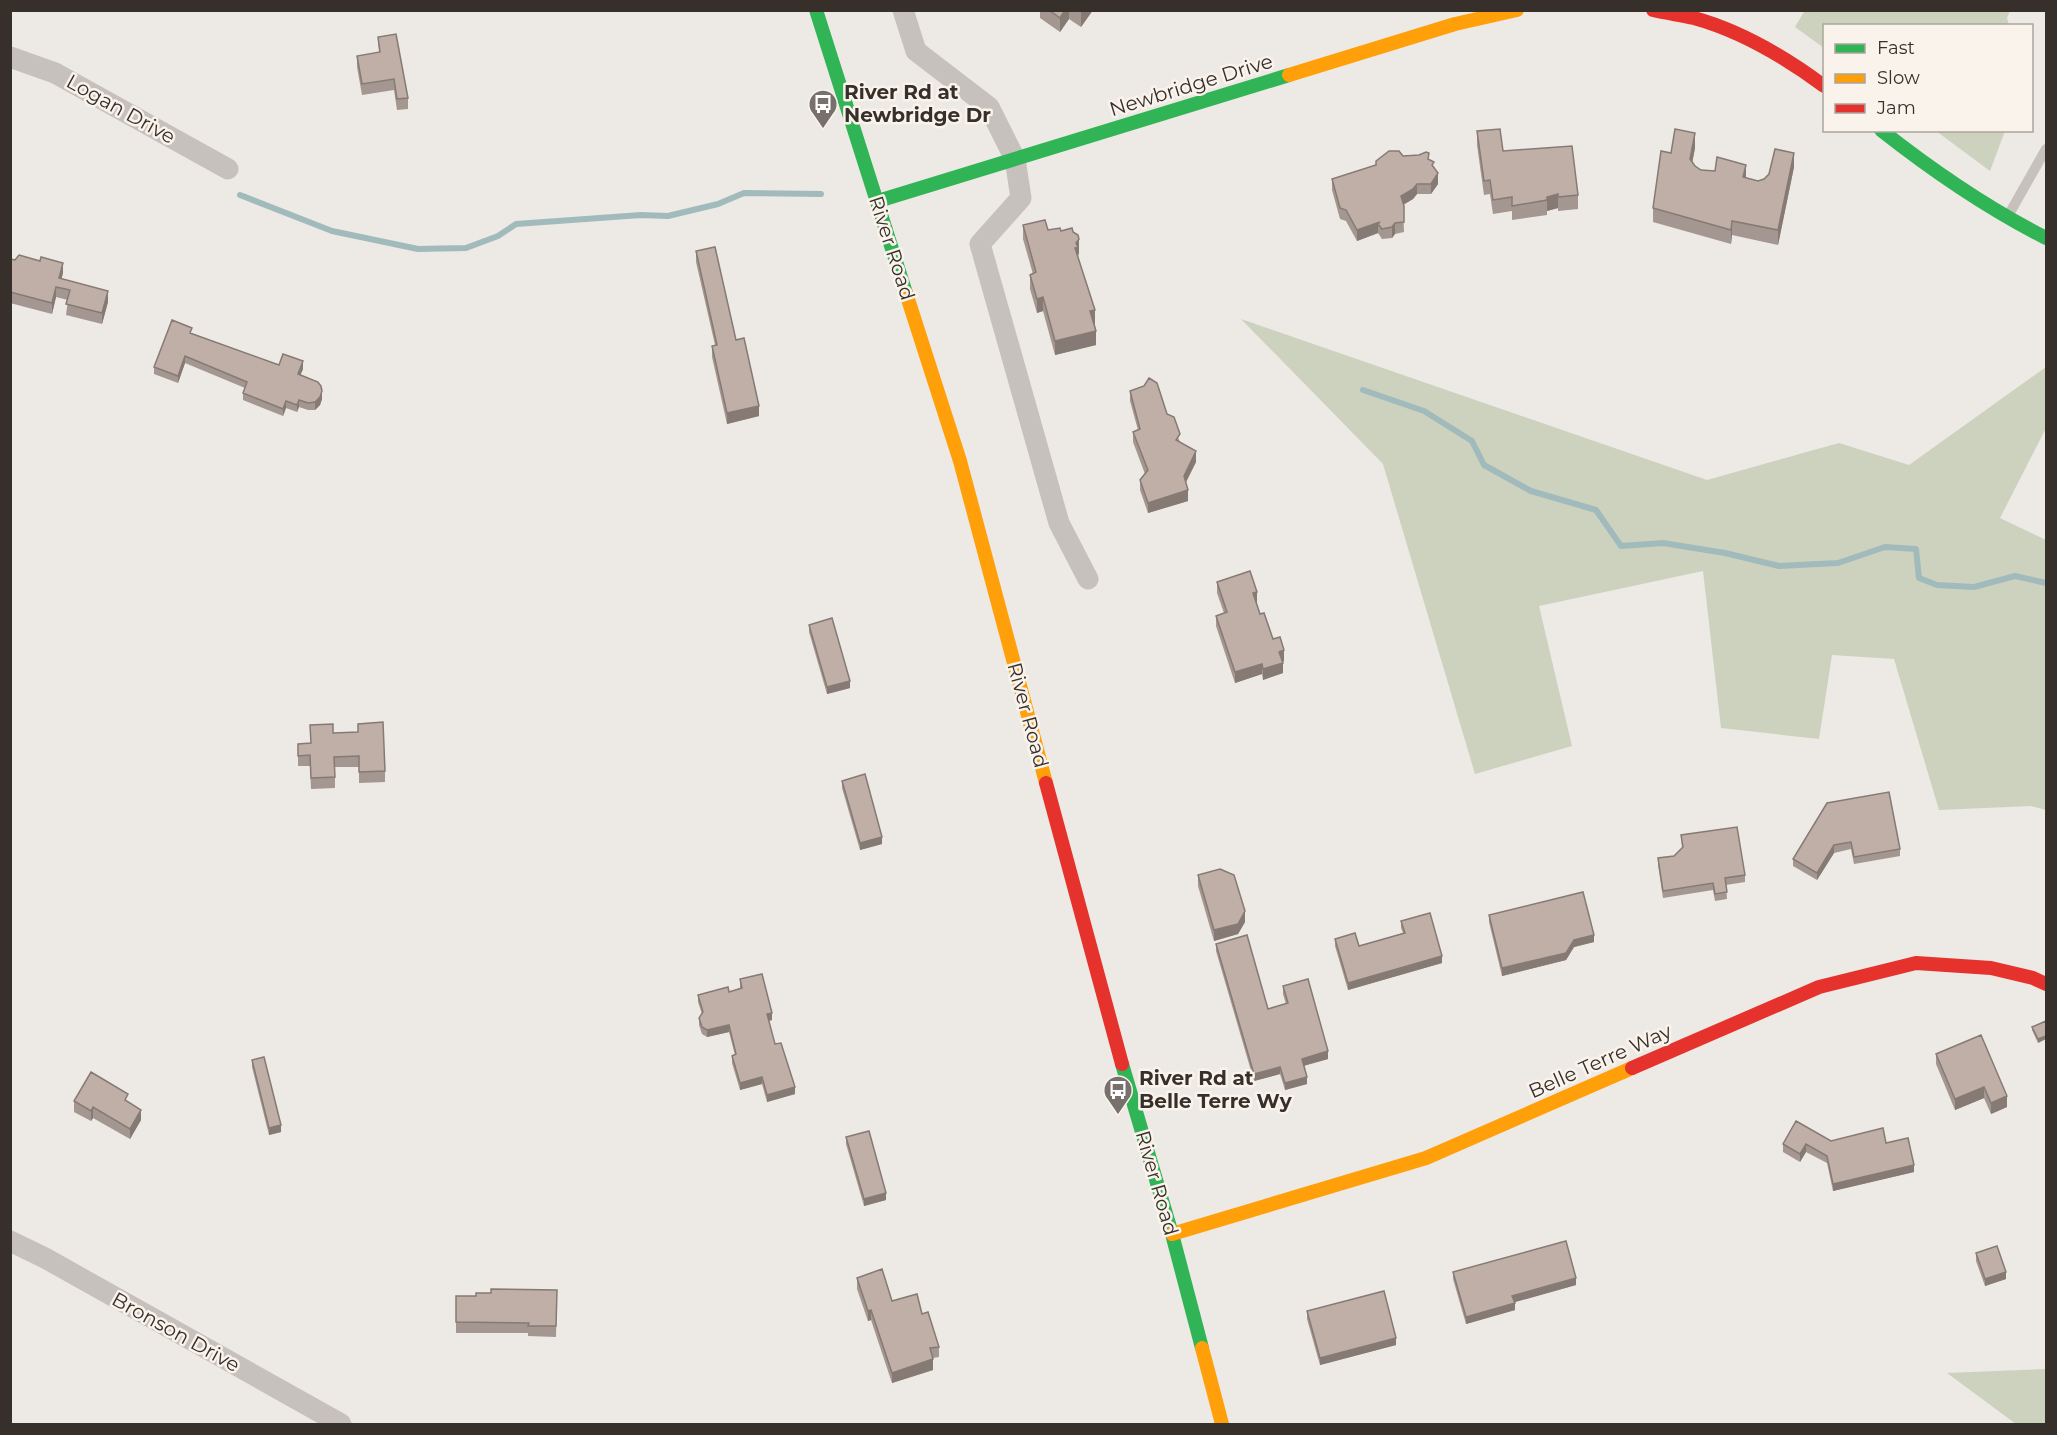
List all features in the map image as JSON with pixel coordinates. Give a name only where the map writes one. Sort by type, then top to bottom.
[{"type":"street","name":"River Road","points":[[816,10],[960,461],[1110,1024],[1172,1234],[1221,1425]]},
{"type":"street","points":[[903,10],[916,51],[989,107],[1015,159],[1021,198],[980,244],[1059,523],[1088,579]]},
{"type":"street","name":"Newbridge Drive","points":[[878,201],[1453,17],[1517,10]]},
{"type":"street","points":[[1653,10],[1697,20],[1752,40],[1805,71],[1823,85]]},
{"type":"street","name":"Logan Drive","points":[[10,57],[55,73],[228,168]]},
{"type":"street","points":[[1883,132],[1937,175],[2007,219],[2046,238]]},
{"type":"street","name":"Belle Terre Way","points":[[1172,1234],[1426,1158],[1819,987],[1916,963],[1991,968],[2033,978],[2046,984]]},
{"type":"street","name":"Bronson Drive","points":[[10,1241],[55,1263],[341,1425]]},
{"type":"lane","points":[[2007,219],[2046,149]]},
{"type":"green space","points":[[1805,10],[2010,10],[2007,18],[2009,24],[1823,24],[1823,47],[1795,27]]},
{"type":"green space","points":[[1937,132],[2005,132],[1990,171]]},
{"type":"green space","points":[[1241,319],[1707,480],[1839,443],[1909,465],[2046,367],[2046,428],[2000,518],[2046,540],[2046,810],[2031,806],[1939,810],[1894,659],[1832,655],[1819,739],[1721,728],[1703,571],[1539,606],[1572,746],[1475,774],[1383,464]]},
{"type":"green space","points":[[2046,1369],[2046,1424],[2016,1424],[1947,1373]]},
{"type":"building","points":[[1049,10],[1065,10],[1060,18]]},
{"type":"building","points":[[396,34],[408,98],[397,99],[394,79],[362,84],[357,56],[380,52],[378,37]]},
{"type":"building","points":[[1500,129],[1503,151],[1572,146],[1578,195],[1558,197],[1558,194],[1547,197],[1547,200],[1512,206],[1512,197],[1493,200],[1490,180],[1484,181],[1477,131]]},
{"type":"building","points":[[1675,129],[1695,133],[1690,159],[1701,170],[1715,171],[1717,157],[1746,165],[1743,177],[1758,181],[1769,174],[1775,149],[1794,153],[1778,230],[1732,221],[1731,230],[1653,208],[1661,151],[1671,153]]},
{"type":"building","points":[[1389,151],[1399,151],[1403,156],[1429,153],[1428,159],[1434,162],[1432,165],[1438,173],[1431,184],[1417,184],[1401,196],[1404,206],[1404,222],[1382,229],[1378,224],[1380,222],[1357,230],[1346,210],[1340,208],[1332,179],[1376,165],[1376,161]]},
{"type":"building","points":[[1045,220],[1048,230],[1060,228],[1061,231],[1072,228],[1073,232],[1078,235],[1079,239],[1076,243],[1078,247],[1075,248],[1095,310],[1090,311],[1096,331],[1055,341],[1043,297],[1037,299],[1030,275],[1036,272],[1023,225]]},
{"type":"building","points":[[715,247],[736,340],[744,338],[759,406],[727,413],[712,346],[717,345],[696,251]]},
{"type":"building","points":[[19,255],[40,261],[41,257],[63,263],[59,278],[108,291],[102,313],[66,304],[70,290],[56,287],[52,303],[10,292],[10,259],[15,260]]},
{"type":"building","points":[[172,320],[192,328],[190,333],[279,365],[283,354],[303,361],[298,374],[318,382],[322,391],[320,397],[315,402],[308,403],[299,400],[297,405],[286,401],[283,409],[243,393],[247,382],[185,356],[178,376],[154,367]]},
{"type":"building","points":[[1149,378],[1157,383],[1167,414],[1174,417],[1180,434],[1176,440],[1196,451],[1184,476],[1188,490],[1148,503],[1140,480],[1148,470],[1133,432],[1140,429],[1130,391],[1144,386]]},
{"type":"building","points":[[1250,571],[1257,592],[1253,593],[1260,614],[1264,613],[1273,639],[1280,637],[1284,650],[1279,652],[1283,663],[1263,669],[1262,664],[1235,672],[1216,616],[1227,612],[1217,582]]},
{"type":"building","points":[[832,618],[850,681],[827,687],[809,625]]},
{"type":"building","points":[[383,722],[385,771],[359,772],[359,756],[334,757],[335,777],[311,778],[310,755],[298,756],[298,744],[311,743],[310,725],[333,724],[333,733],[358,732],[358,724]]},
{"type":"building","points":[[865,774],[882,837],[860,843],[842,781]]},
{"type":"building","points":[[1889,792],[1900,849],[1854,857],[1851,842],[1834,845],[1817,873],[1793,859],[1827,803]]},
{"type":"building","points":[[1737,827],[1745,875],[1725,878],[1727,892],[1715,894],[1713,883],[1663,891],[1658,858],[1674,856],[1683,847],[1681,835]]},
{"type":"building","points":[[1220,869],[1234,875],[1245,911],[1238,924],[1214,930],[1198,875]]},
{"type":"building","points":[[1583,892],[1594,935],[1574,940],[1566,953],[1502,968],[1489,915]]},
{"type":"building","points":[[1430,913],[1442,956],[1348,983],[1335,939],[1355,933],[1359,946],[1405,933],[1401,921]]},
{"type":"building","points":[[1247,935],[1268,1009],[1288,1003],[1283,986],[1308,979],[1328,1051],[1302,1059],[1307,1077],[1285,1083],[1280,1067],[1254,1074],[1216,944]]},
{"type":"building","points":[[762,974],[772,1013],[767,1014],[775,1044],[781,1043],[795,1087],[767,1095],[762,1077],[740,1083],[732,1056],[736,1054],[729,1025],[707,1030],[702,1027],[699,1018],[703,1012],[698,995],[728,987],[729,992],[742,988],[740,979]]},
{"type":"building","points":[[2046,1021],[2046,1036],[2038,1039],[2032,1027]]},
{"type":"building","points":[[1981,1035],[2007,1096],[1991,1103],[1984,1087],[1955,1099],[1936,1054]]},
{"type":"building","points":[[264,1057],[281,1125],[269,1128],[252,1060]]},
{"type":"building","points":[[91,1072],[128,1094],[125,1100],[141,1110],[130,1129],[93,1107],[91,1111],[74,1101]]},
{"type":"building","points":[[1796,1121],[1831,1141],[1883,1128],[1886,1143],[1908,1138],[1914,1165],[1833,1184],[1827,1156],[1806,1144],[1800,1154],[1783,1144]]},
{"type":"building","points":[[869,1131],[886,1193],[864,1199],[846,1137]]},
{"type":"building","points":[[1566,1241],[1576,1278],[1512,1296],[1515,1303],[1466,1317],[1453,1272]]},
{"type":"building","points":[[1997,1246],[2006,1272],[1985,1279],[1976,1253]]},
{"type":"building","points":[[882,1269],[892,1301],[917,1294],[922,1314],[928,1312],[939,1347],[930,1348],[933,1359],[892,1373],[871,1310],[868,1311],[857,1278]]},
{"type":"building","points":[[491,1289],[557,1290],[556,1326],[528,1326],[529,1323],[456,1322],[456,1296],[491,1293]]},
{"type":"building","points":[[1384,1291],[1396,1338],[1320,1358],[1307,1311]]},
{"type":"waterway","points":[[240,195],[332,231],[418,249],[466,248],[498,236],[516,224],[641,215],[668,216],[718,204],[744,193],[821,194]]},
{"type":"waterway","points":[[1363,390],[1424,411],[1472,441],[1484,465],[1531,491],[1596,510],[1621,546],[1663,543],[1725,553],[1779,566],[1838,563],[1885,547],[1916,549],[1919,578],[1937,585],[1974,587],[2015,576],[2046,583]]},
{"type":"traffic: fast","points":[[816,10],[906,293]]},
{"type":"traffic: fast","points":[[878,201],[1289,75]]},
{"type":"traffic: fast","points":[[1884,132],[1961,188],[2046,238]]},
{"type":"traffic: fast","points":[[1122,1064],[1172,1234],[1202,1348]]},
{"type":"traffic: slow","points":[[1289,75],[1455,24],[1517,10]]},
{"type":"traffic: slow","points":[[906,293],[960,461],[1046,783]]},
{"type":"traffic: slow","points":[[1172,1234],[1426,1158],[1632,1068]]},
{"type":"traffic: slow","points":[[1202,1348],[1222,1424]]},
{"type":"traffic: jam","points":[[1653,10],[1694,18],[1729,30],[1778,55],[1823,85]]},
{"type":"traffic: jam","points":[[1046,783],[1122,1064]]},
{"type":"traffic: jam","points":[[1632,1068],[1819,987],[1916,963],[1991,968],[2033,978],[2046,984]]},
{"type":"place","name":"River Rd at Newbridge Dr","points":[[823,130]]},
{"type":"place","name":"River Rd at Belle Terre Wy","points":[[1118,1116]]}]
